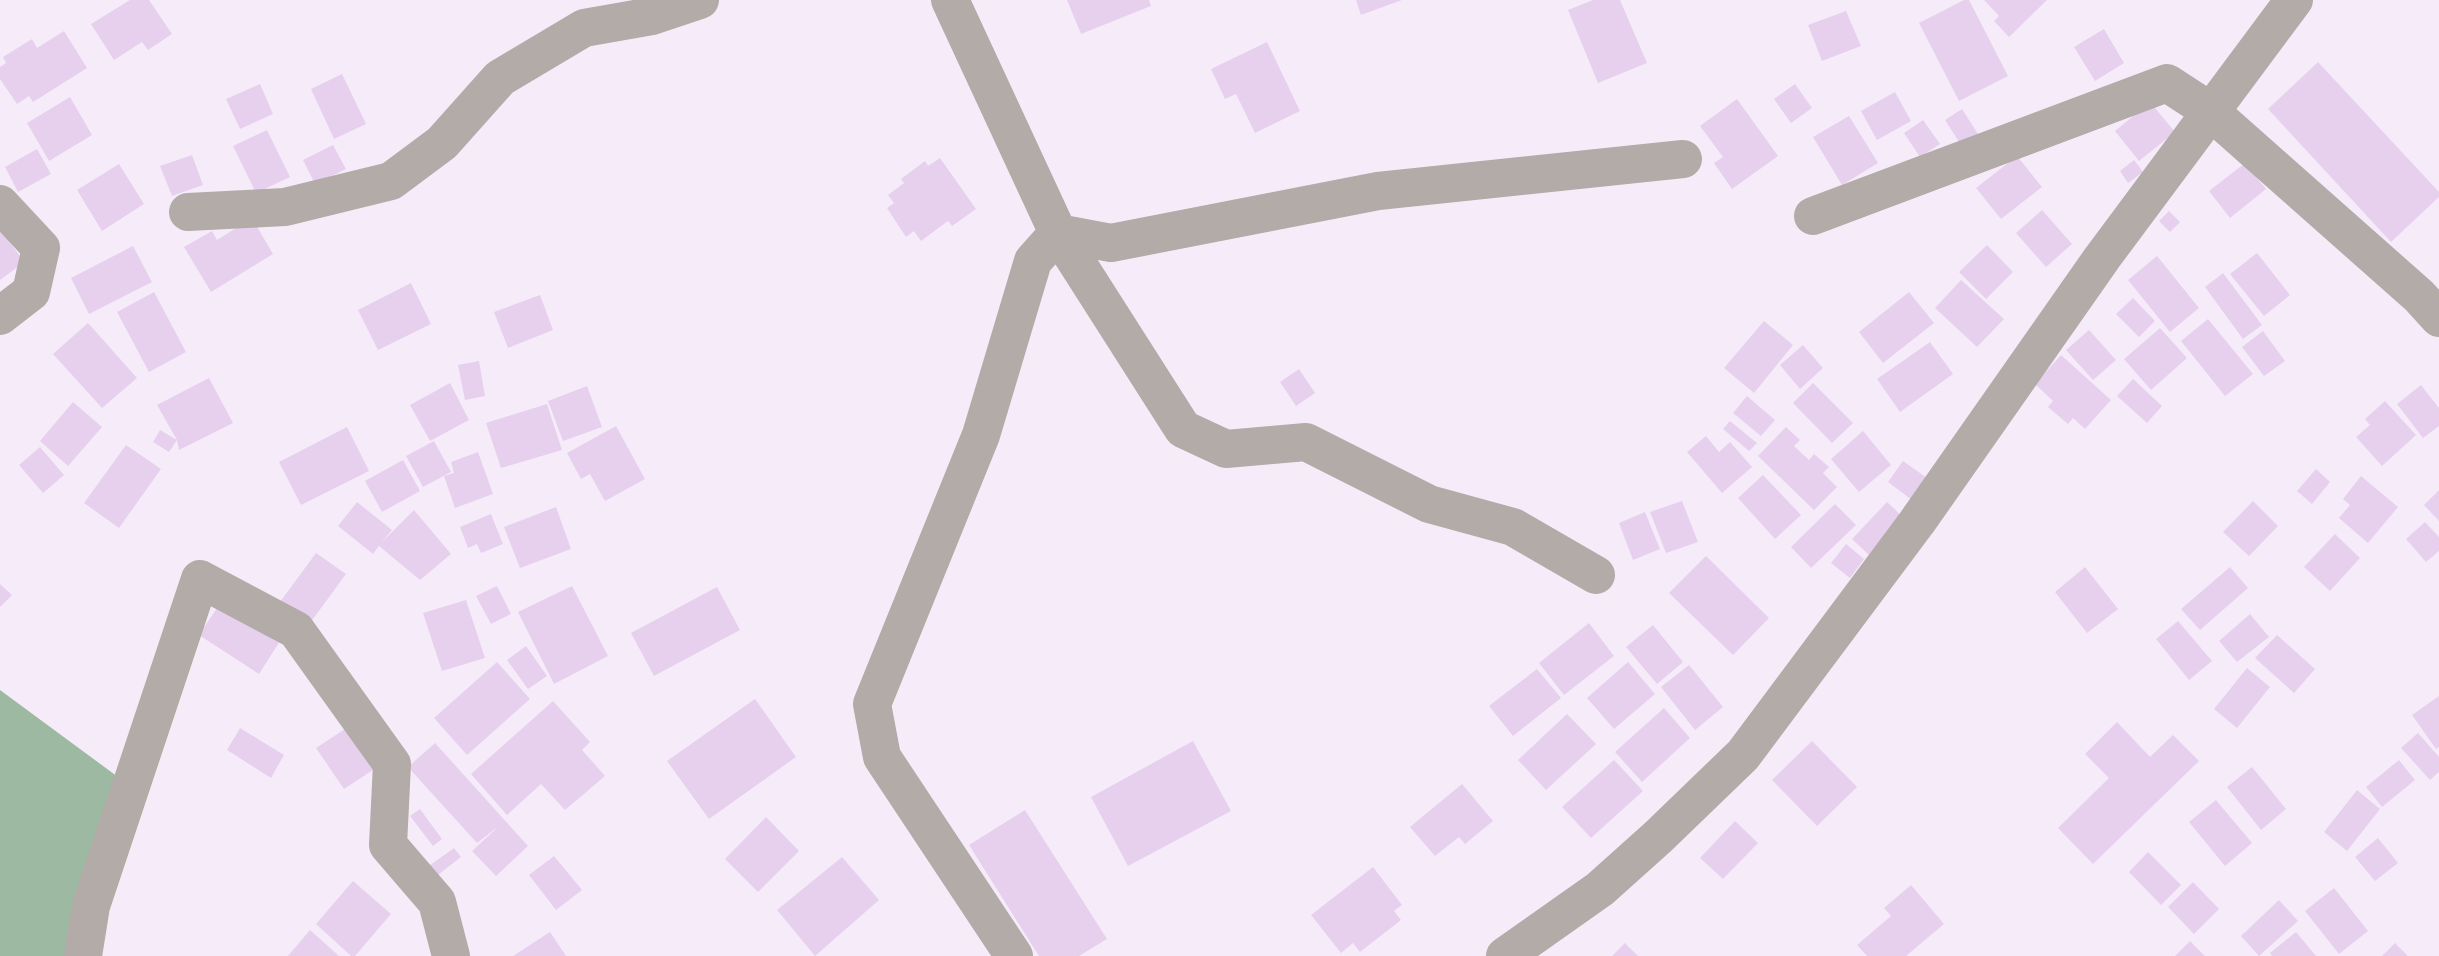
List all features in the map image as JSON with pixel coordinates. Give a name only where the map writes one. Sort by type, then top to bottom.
[{"type":"street","points":[[188,212],[285,207],[391,181],[442,143],[500,78],[584,28],[652,16],[700,0]]},
{"type":"street","points":[[950,0],[1058,233],[1183,429],[1226,449],[1306,442],[1429,504],[1513,527],[1596,575]]},
{"type":"street","points":[[1505,956],[1600,889],[1658,838],[1743,755],[1917,522],[2102,258],[2294,0]]},
{"type":"street","points":[[1813,216],[2167,83],[2210,111],[2419,296],[2439,318]]},
{"type":"street","points":[[1058,233],[1111,243],[1378,191],[1683,159]]},
{"type":"street","points":[[0,204],[41,248],[31,292],[0,316]]},
{"type":"street","points":[[1014,956],[882,757],[872,704],[981,435],[1032,261],[1058,233]]},
{"type":"street","points":[[83,956],[91,906],[200,579],[296,630],[392,764],[388,845],[437,902],[451,956]]},
{"type":"green space","points":[[0,690],[118,777],[70,956],[0,956]]},
{"type":"building","points":[[130,0],[149,0],[172,34],[148,50],[142,42],[114,60],[91,24]]},
{"type":"building","points":[[1067,0],[1149,0],[1151,6],[1081,34]]},
{"type":"building","points":[[1356,0],[1402,0],[1361,15]]},
{"type":"building","points":[[1593,0],[1620,0],[1647,63],[1598,83],[1568,10]]},
{"type":"building","points":[[1969,0],[2008,76],[1959,101],[1919,23]]},
{"type":"building","points":[[1984,0],[2047,0],[2009,37],[1994,21],[1999,16]]},
{"type":"building","points":[[1846,11],[1861,46],[1822,61],[1808,25]]},
{"type":"building","points":[[2104,29],[2124,63],[2095,81],[2074,47]]},
{"type":"building","points":[[64,31],[87,68],[33,102],[29,96],[17,104],[0,79],[0,67],[6,63],[3,57],[32,39],[37,48]]},
{"type":"building","points":[[1267,42],[1300,111],[1255,133],[1236,94],[1225,99],[1211,69]]},
{"type":"building","points":[[2318,62],[2439,192],[2439,197],[2391,242],[2268,109]]},
{"type":"building","points":[[342,74],[366,124],[334,139],[311,89]]},
{"type":"building","points":[[260,84],[273,114],[240,129],[226,99]]},
{"type":"building","points":[[1795,84],[1812,108],[1791,123],[1774,99]]},
{"type":"building","points":[[1895,92],[1911,121],[1877,140],[1861,111]]},
{"type":"building","points":[[70,97],[92,135],[49,161],[27,123]]},
{"type":"building","points":[[1737,99],[1778,156],[1732,189],[1714,163],[1723,157],[1700,126]]},
{"type":"building","points":[[2150,102],[2175,132],[2139,161],[2115,131]]},
{"type":"building","points":[[1962,109],[1978,134],[1961,145],[1945,120]]},
{"type":"building","points":[[1849,116],[1878,163],[1842,185],[1813,137]]},
{"type":"building","points":[[1923,120],[1940,144],[1920,157],[1904,133]]},
{"type":"building","points":[[267,130],[290,177],[256,193],[233,146]]},
{"type":"building","points":[[333,145],[346,169],[315,184],[303,160]]},
{"type":"building","points":[[37,149],[51,174],[18,192],[5,167]]},
{"type":"building","points":[[192,155],[203,185],[172,196],[160,166]]},
{"type":"building","points":[[2017,156],[2042,187],[2001,219],[1976,188]]},
{"type":"building","points":[[940,158],[976,209],[952,226],[948,221],[921,241],[914,231],[906,237],[887,208],[894,203],[888,195],[904,183],[901,179],[925,161],[928,166]]},
{"type":"building","points":[[2134,160],[2143,172],[2128,183],[2120,171]]},
{"type":"building","points":[[2245,163],[2266,189],[2230,218],[2209,191]]},
{"type":"building","points":[[119,164],[144,204],[102,231],[77,190]]},
{"type":"building","points":[[2042,210],[2072,244],[2046,267],[2016,233]]},
{"type":"building","points":[[2169,211],[2180,222],[2170,232],[2159,221]]},
{"type":"building","points":[[252,218],[273,254],[211,292],[184,247],[212,231],[217,240]]},
{"type":"building","points":[[0,228],[24,262],[0,280]]},
{"type":"building","points":[[1987,245],[2013,272],[1986,299],[1959,272]]},
{"type":"building","points":[[133,246],[152,282],[89,314],[71,278]]},
{"type":"building","points":[[2257,253],[2290,295],[2264,316],[2230,274]]},
{"type":"building","points":[[2157,256],[2199,308],[2170,332],[2128,280]]},
{"type":"building","points":[[2223,273],[2262,325],[2243,339],[2205,287]]},
{"type":"building","points":[[1961,280],[2004,319],[1977,347],[1935,308]]},
{"type":"building","points":[[411,283],[431,324],[378,350],[358,310]]},
{"type":"building","points":[[154,292],[186,352],[149,372],[117,312]]},
{"type":"building","points":[[1909,292],[1934,323],[1883,363],[1859,332]]},
{"type":"building","points":[[540,295],[553,330],[508,348],[494,312]]},
{"type":"building","points":[[2133,298],[2155,321],[2139,337],[2116,314]]},
{"type":"building","points":[[2208,319],[2253,374],[2225,396],[2181,341]]},
{"type":"building","points":[[1764,321],[1793,345],[1754,393],[1724,368]]},
{"type":"building","points":[[88,323],[137,378],[102,408],[53,354]]},
{"type":"building","points":[[2160,328],[2187,358],[2151,390],[2124,359]]},
{"type":"building","points":[[2089,330],[2116,360],[2093,380],[2066,350]]},
{"type":"building","points":[[2263,331],[2285,361],[2264,376],[2242,347]]},
{"type":"building","points":[[1930,342],[1953,374],[1900,412],[1877,379]]},
{"type":"building","points":[[1803,345],[1823,368],[1800,389],[1780,365]]},
{"type":"building","points":[[2061,355],[2111,400],[2085,429],[2073,418],[2068,424],[2048,407],[2053,401],[2035,384]]},
{"type":"building","points":[[479,361],[485,396],[465,400],[458,365]]},
{"type":"building","points":[[1299,369],[1315,393],[1296,406],[1280,382]]},
{"type":"building","points":[[209,378],[233,423],[179,450],[177,440],[157,405]]},
{"type":"building","points":[[2133,379],[2162,406],[2147,423],[2117,396]]},
{"type":"building","points":[[450,383],[469,420],[430,441],[410,405]]},
{"type":"building","points":[[1813,383],[1853,423],[1832,443],[1793,403]]},
{"type":"building","points":[[2421,385],[2439,408],[2439,426],[2423,438],[2397,404]]},
{"type":"building","points":[[587,386],[602,427],[563,441],[548,401]]},
{"type":"building","points":[[1747,396],[1775,420],[1761,436],[1733,413]]},
{"type":"building","points":[[2385,401],[2416,435],[2382,466],[2356,437],[2370,425],[2365,419]]},
{"type":"building","points":[[73,402],[102,427],[68,466],[40,441]]},
{"type":"building","points":[[547,404],[562,450],[501,468],[486,423]]},
{"type":"building","points":[[1730,421],[1757,443],[1749,451],[1723,429]]},
{"type":"building","points":[[616,426],[645,479],[605,501],[590,474],[581,479],[567,453]]},
{"type":"building","points":[[347,427],[369,471],[301,505],[279,462]]},
{"type":"building","points":[[1786,427],[1800,440],[1794,446],[1809,460],[1814,454],[1829,467],[1823,473],[1837,487],[1814,510],[1758,456]]},
{"type":"building","points":[[160,430],[177,440],[169,452],[153,442]]},
{"type":"building","points":[[1863,431],[1891,465],[1859,492],[1831,459]]},
{"type":"building","points":[[1706,436],[1719,452],[1730,442],[1752,467],[1722,493],[1687,452]]},
{"type":"building","points":[[434,441],[451,472],[423,487],[406,456]]},
{"type":"building","points":[[126,445],[161,469],[119,528],[84,503]]},
{"type":"building","points":[[40,447],[64,475],[43,493],[19,465]]},
{"type":"building","points":[[478,452],[493,494],[455,508],[444,476],[454,473],[451,462]]},
{"type":"building","points":[[403,460],[420,491],[382,512],[365,481]]},
{"type":"building","points":[[1903,461],[1927,478],[1912,500],[1888,482]]},
{"type":"building","points":[[2316,469],[2330,482],[2312,504],[2297,491]]},
{"type":"building","points":[[1763,475],[1801,515],[1775,539],[1738,498]]},
{"type":"building","points":[[2361,476],[2398,507],[2368,543],[2339,518],[2350,505],[2343,499]]},
{"type":"building","points":[[2439,490],[2439,521],[2424,505]]},
{"type":"building","points":[[1682,501],[1698,542],[1666,553],[1650,512]]},
{"type":"building","points":[[2253,501],[2278,526],[2249,556],[2223,532]]},
{"type":"building","points":[[357,502],[392,530],[381,543],[414,510],[451,554],[420,580],[379,546],[373,554],[338,526]]},
{"type":"building","points":[[1887,502],[1906,520],[1871,557],[1852,539]]},
{"type":"building","points":[[1835,504],[1856,525],[1811,568],[1791,547]]},
{"type":"building","points":[[556,507],[571,549],[520,568],[504,527]]},
{"type":"building","points":[[1645,512],[1660,549],[1633,560],[1619,523]]},
{"type":"building","points":[[491,514],[503,544],[481,553],[477,544],[468,548],[460,527]]},
{"type":"building","points":[[2425,522],[2439,537],[2439,551],[2426,562],[2406,539]]},
{"type":"building","points":[[2335,534],[2360,558],[2330,591],[2304,567]]},
{"type":"building","points":[[1846,544],[1864,559],[1850,578],[1831,563]]},
{"type":"building","points":[[316,553],[346,574],[310,623],[280,602]]},
{"type":"building","points":[[1706,556],[1769,618],[1733,655],[1669,593]]},
{"type":"building","points":[[2085,567],[2118,609],[2087,633],[2055,592]]},
{"type":"building","points":[[2230,567],[2248,588],[2200,630],[2181,609]]},
{"type":"building","points":[[0,584],[12,595],[0,607]]},
{"type":"building","points":[[497,586],[511,614],[491,624],[476,596]]},
{"type":"building","points":[[572,586],[608,656],[554,684],[518,612]]},
{"type":"building","points":[[717,587],[740,630],[654,676],[631,633]]},
{"type":"building","points":[[466,600],[485,658],[442,671],[423,613]]},
{"type":"building","points":[[221,602],[280,641],[259,674],[199,635]]},
{"type":"building","points":[[2250,614],[2269,637],[2237,662],[2219,641]]},
{"type":"building","points":[[2178,621],[2212,661],[2189,680],[2156,639]]},
{"type":"building","points":[[1589,623],[1614,656],[1564,695],[1539,663]]},
{"type":"building","points":[[1653,625],[1683,662],[1657,684],[1626,647]]},
{"type":"building","points":[[2277,635],[2315,669],[2294,693],[2255,658]]},
{"type":"building","points":[[526,646],[547,676],[528,689],[507,660]]},
{"type":"building","points":[[497,662],[530,699],[467,755],[434,718]]},
{"type":"building","points":[[1628,662],[1655,694],[1614,729],[1587,698]]},
{"type":"building","points":[[1689,665],[1723,707],[1695,730],[1661,687]]},
{"type":"building","points":[[2247,668],[2270,687],[2237,728],[2214,709]]},
{"type":"building","points":[[1537,669],[1561,698],[1513,736],[1489,706]]},
{"type":"building","points":[[2439,696],[2439,747],[2436,749],[2412,715]]},
{"type":"building","points":[[755,699],[796,757],[709,819],[667,761]]},
{"type":"building","points":[[553,701],[590,742],[582,750],[605,776],[565,810],[541,784],[507,815],[471,774]]},
{"type":"building","points":[[1664,708],[1690,738],[1642,782],[1615,752]]},
{"type":"building","points":[[1567,714],[1596,744],[1546,790],[1518,760]]},
{"type":"building","points":[[2117,722],[2150,757],[2173,735],[2199,761],[2093,864],[2058,828],[2109,778],[2085,754]]},
{"type":"building","points":[[351,725],[379,766],[344,789],[316,748]]},
{"type":"building","points":[[240,728],[284,755],[271,778],[227,750]]},
{"type":"building","points":[[2418,733],[2439,757],[2439,772],[2430,780],[2401,748]]},
{"type":"building","points":[[1193,741],[1231,811],[1128,866],[1091,797]]},
{"type":"building","points":[[1812,741],[1857,787],[1817,826],[1772,780]]},
{"type":"building","points":[[435,743],[528,846],[496,876],[472,851],[499,826],[477,843],[408,767]]},
{"type":"building","points":[[1614,760],[1643,791],[1591,838],[1562,807]]},
{"type":"building","points":[[2399,760],[2415,780],[2382,807],[2366,787]]},
{"type":"building","points":[[2252,767],[2286,809],[2261,830],[2227,787]]},
{"type":"building","points":[[1462,784],[1493,821],[1465,844],[1459,837],[1435,856],[1410,827]]},
{"type":"building","points":[[2357,790],[2380,809],[2347,851],[2324,832]]},
{"type":"building","points":[[2216,800],[2252,843],[2225,866],[2189,822]]},
{"type":"building","points":[[420,809],[442,839],[433,846],[410,816]]},
{"type":"building","points":[[1025,810],[1107,939],[1079,956],[1039,956],[969,845]]},
{"type":"building","points":[[766,817],[799,851],[758,892],[725,859]]},
{"type":"building","points":[[1735,821],[1758,843],[1723,879],[1700,858]]},
{"type":"building","points":[[2378,838],[2398,863],[2375,881],[2355,857]]},
{"type":"building","points":[[454,848],[461,857],[434,878],[426,868]]},
{"type":"building","points":[[2148,852],[2181,885],[2161,905],[2129,872]]},
{"type":"building","points":[[554,856],[582,890],[556,910],[529,875]]},
{"type":"building","points":[[842,857],[879,900],[815,956],[777,910]]},
{"type":"building","points":[[1373,867],[1402,905],[1394,911],[1401,920],[1360,952],[1353,943],[1341,953],[1311,915]]},
{"type":"building","points":[[353,881],[391,914],[355,956],[351,956],[316,924]]},
{"type":"building","points":[[2193,882],[2219,909],[2194,934],[2168,907]]},
{"type":"building","points":[[1911,885],[1944,924],[1906,956],[1867,956],[1857,945],[1891,916],[1884,908]]},
{"type":"building","points":[[2334,888],[2368,931],[2339,954],[2305,911]]},
{"type":"building","points":[[2279,900],[2298,921],[2259,956],[2241,936]]},
{"type":"building","points":[[310,930],[339,956],[288,956]]},
{"type":"building","points":[[550,932],[566,956],[513,956]]},
{"type":"building","points":[[2296,932],[2316,956],[2272,956],[2270,953]]},
{"type":"building","points":[[2190,941],[2205,956],[2175,956]]},
{"type":"building","points":[[1625,943],[1638,956],[1612,956]]},
{"type":"building","points":[[2395,943],[2408,956],[2382,956]]}]
